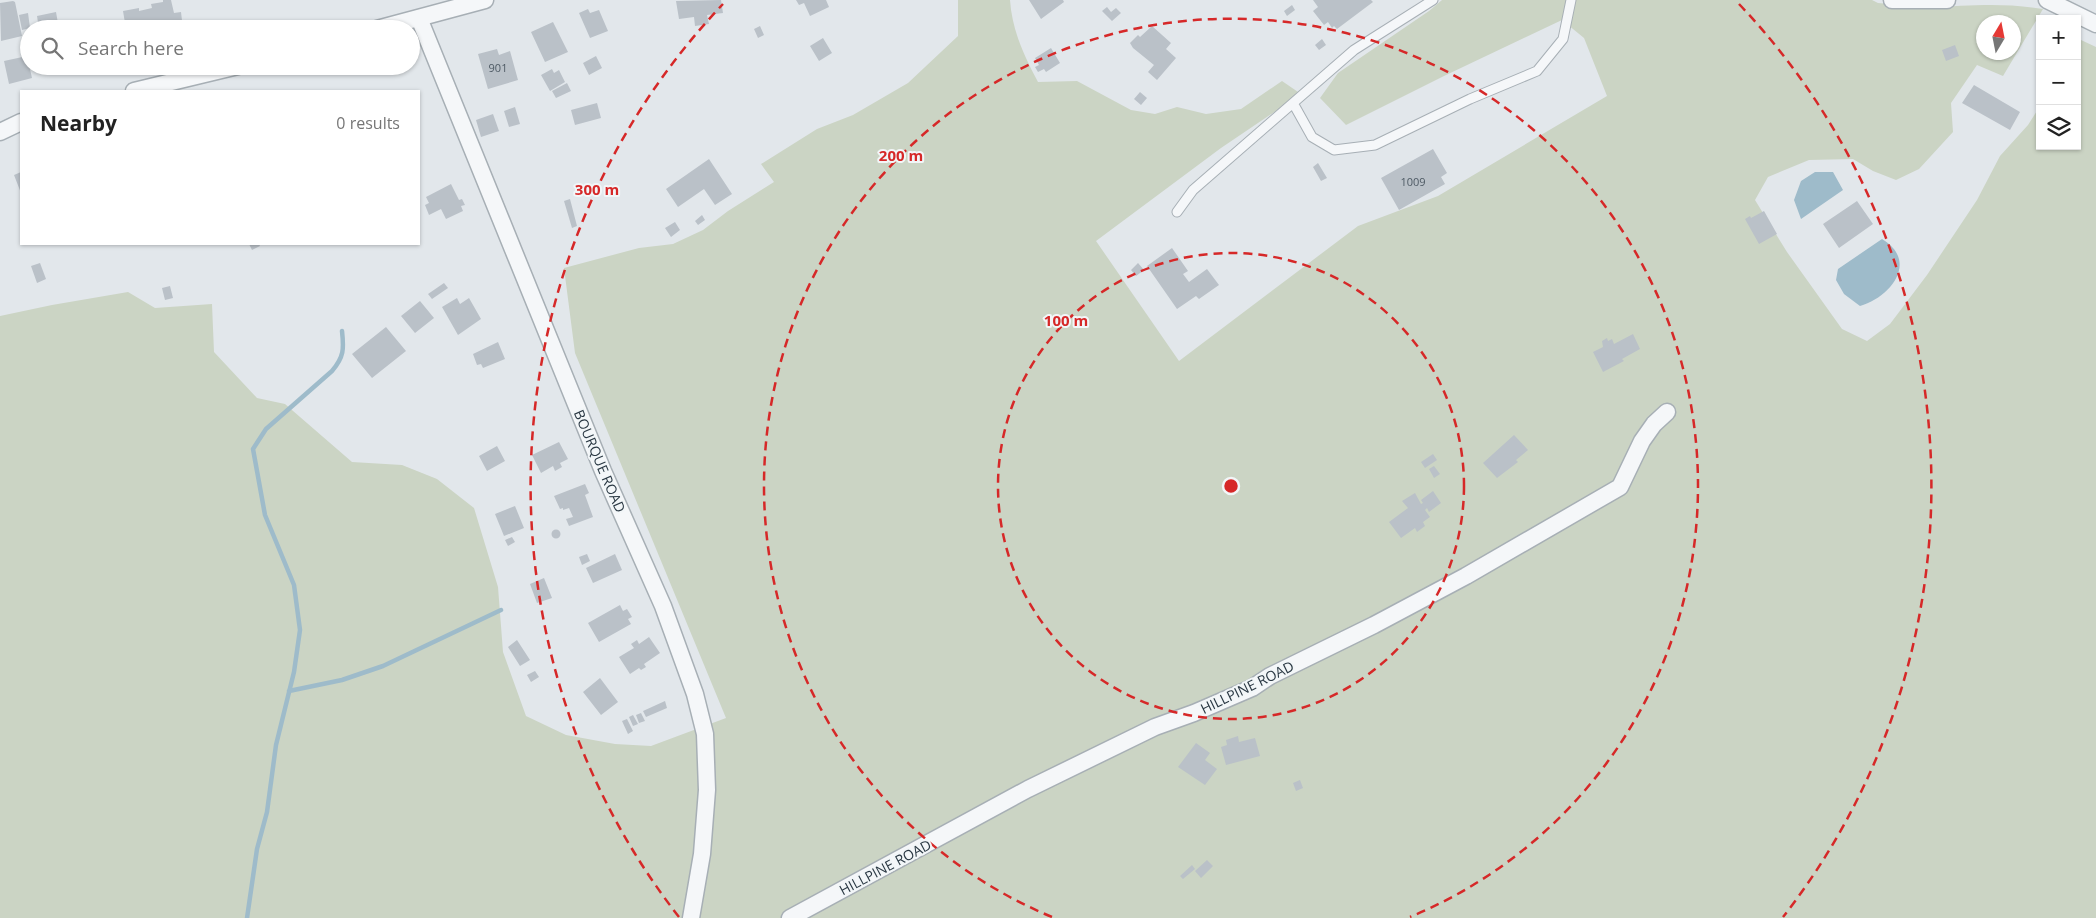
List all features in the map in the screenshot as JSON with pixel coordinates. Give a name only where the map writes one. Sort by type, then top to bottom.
[{"type":"street","points":[[411,20],[485,0]]},
{"type":"street","points":[[1892,0],[1902,2],[1947,0]]},
{"type":"street","points":[[2047,0],[2096,24]]},
{"type":"street","name":"BOURQUE ROAD","points":[[420,20],[603,471],[663,606],[695,694],[705,734],[707,790],[702,854],[691,918]]},
{"type":"street","points":[[138,90],[201,75]]},
{"type":"street","points":[[0,132],[20,122]]},
{"type":"street","name":"HILLPINE ROAD","points":[[790,918],[1028,789],[1155,727],[1194,713],[1252,688],[1270,676],[1374,625],[1466,576],[1620,487],[1642,441],[1654,424],[1667,412]]},
{"type":"lane","points":[[1177,212],[1192,190],[1354,50],[1433,0]]},
{"type":"lane","points":[[1293,103],[1312,138],[1334,150],[1375,145],[1470,99],[1537,71],[1563,39],[1571,0]]},
{"type":"green space","points":[[958,0],[1010,0],[1013,22],[1028,62],[1038,82],[1077,81],[1131,110],[1155,114],[1177,107],[1206,114],[1241,109],[1282,81],[1301,94],[1221,148],[1096,241],[1179,361],[1358,226],[1438,196],[1607,96],[1584,38],[1562,20],[1346,125],[1320,98],[1338,73],[1429,11],[1442,0],[1872,0],[1878,3],[1916,7],[1999,5],[2043,9],[2039,15],[2036,15],[2036,21],[2021,46],[2021,15],[1976,15],[1976,60],[2013,60],[2003,76],[1977,65],[1951,103],[1953,132],[1919,169],[1896,180],[1873,171],[1853,159],[1809,160],[1768,177],[1755,200],[1787,252],[1842,329],[1867,341],[1890,324],[1927,275],[1977,200],[2000,156],[2028,125],[2036,112],[2036,150],[2081,150],[2081,40],[2096,47],[2096,918],[0,918],[0,316],[128,292],[155,308],[212,304],[214,352],[257,398],[285,404],[352,462],[402,465],[437,479],[474,508],[498,587],[503,652],[526,716],[566,735],[615,744],[651,746],[726,718],[575,353],[564,268],[639,248],[673,244],[703,230],[728,211],[774,182],[761,164],[817,129],[853,115],[908,83],[958,36]]},
{"type":"water","points":[[1815,172],[1833,172],[1843,190],[1801,219],[1794,200],[1801,181]]},
{"type":"water","points":[[1882,239],[1893,248],[1899,257],[1896,277],[1882,295],[1860,306],[1844,294],[1836,280],[1838,269]]},
{"type":"building","points":[[163,0],[171,0],[174,13],[181,12],[182,20],[124,20],[123,11],[139,8],[139,11],[152,8],[151,4],[163,2]]},
{"type":"building","points":[[721,0],[723,13],[707,15],[709,24],[695,26],[694,17],[679,19],[676,1]]},
{"type":"building","points":[[796,0],[826,0],[829,7],[810,16],[804,3],[799,5]]},
{"type":"building","points":[[1029,0],[1063,0],[1064,2],[1041,19]]},
{"type":"building","points":[[1313,0],[1371,0],[1373,2],[1337,29],[1334,26],[1332,28],[1328,22],[1324,25],[1313,11],[1318,7]]},
{"type":"building","points":[[15,2],[20,36],[1,41],[0,3]]},
{"type":"building","points":[[1292,5],[1295,10],[1287,16],[1284,11]]},
{"type":"building","points":[[1107,7],[1111,12],[1116,8],[1121,13],[1112,21],[1102,11]]},
{"type":"building","points":[[588,9],[590,13],[599,10],[608,31],[590,38],[579,13]]},
{"type":"building","points":[[56,12],[57,20],[38,20],[37,16]]},
{"type":"building","points":[[28,13],[29,20],[20,20],[19,15]]},
{"type":"building","points":[[553,22],[568,52],[545,62],[531,32]]},
{"type":"building","points":[[760,26],[764,35],[758,38],[754,29]]},
{"type":"building","points":[[1152,26],[1171,43],[1166,49],[1176,58],[1157,80],[1148,72],[1154,65],[1133,48],[1130,43]]},
{"type":"building","points":[[823,38],[832,53],[819,61],[810,46]]},
{"type":"building","points":[[1322,39],[1326,45],[1319,50],[1315,45]]},
{"type":"building","points":[[1955,45],[1959,56],[1946,61],[1942,50]]},
{"type":"building","points":[[1051,48],[1060,63],[1046,72],[1044,69],[1038,72],[1035,67],[1039,65],[1035,58]]},
{"type":"building","points":[[497,49],[499,55],[510,51],[518,80],[488,89],[478,54]]},
{"type":"building","points":[[596,56],[602,68],[589,75],[583,63]]},
{"type":"building","points":[[20,58],[20,75],[31,75],[32,78],[9,84],[4,61]]},
{"type":"building","points":[[552,69],[554,73],[559,70],[565,82],[550,91],[541,75]]},
{"type":"building","points":[[567,83],[571,91],[556,98],[552,91]]},
{"type":"building","points":[[1974,85],[2020,112],[2010,130],[1962,103]]},
{"type":"building","points":[[1140,92],[1147,98],[1141,105],[1134,99]]},
{"type":"building","points":[[597,103],[601,118],[575,125],[571,110]]},
{"type":"building","points":[[515,107],[520,124],[509,127],[504,111]]},
{"type":"building","points":[[493,114],[499,131],[481,137],[476,120]]},
{"type":"building","points":[[1433,149],[1447,173],[1441,177],[1445,184],[1399,210],[1381,178]]},
{"type":"building","points":[[709,159],[732,194],[715,205],[704,189],[678,207],[666,189]]},
{"type":"building","points":[[1318,163],[1327,178],[1321,181],[1313,167]]},
{"type":"building","points":[[20,172],[20,190],[14,175]]},
{"type":"building","points":[[451,184],[459,200],[462,199],[465,205],[461,206],[463,211],[446,219],[441,209],[429,215],[425,205],[429,203],[426,197]]},
{"type":"building","points":[[570,199],[577,226],[572,228],[564,201]]},
{"type":"building","points":[[1857,201],[1873,224],[1839,248],[1823,224]]},
{"type":"building","points":[[1764,211],[1777,234],[1759,244],[1745,219]]},
{"type":"building","points":[[702,215],[705,220],[698,225],[695,221]]},
{"type":"building","points":[[675,222],[680,230],[671,237],[665,228]]},
{"type":"building","points":[[250,245],[260,245],[260,246],[252,250]]},
{"type":"building","points":[[1172,248],[1188,271],[1183,274],[1189,282],[1207,269],[1219,285],[1199,299],[1196,296],[1177,309],[1147,266]]},
{"type":"building","points":[[40,263],[46,279],[37,283],[31,266]]},
{"type":"building","points":[[1138,263],[1144,270],[1136,276],[1131,270]]},
{"type":"building","points":[[444,283],[448,288],[432,299],[428,294]]},
{"type":"building","points":[[170,286],[173,298],[165,300],[162,288]]},
{"type":"building","points":[[457,298],[460,304],[469,298],[481,319],[458,335],[442,307]]},
{"type":"building","points":[[420,301],[434,318],[415,333],[401,316]]},
{"type":"building","points":[[386,327],[406,351],[372,378],[352,354]]},
{"type":"building","points":[[1633,334],[1640,349],[1622,359],[1624,361],[1603,372],[1593,352],[1603,347],[1602,341],[1607,338],[1608,341],[1612,339],[1614,344]]},
{"type":"building","points":[[498,342],[505,359],[483,368],[481,364],[477,365],[473,354]]},
{"type":"building","points":[[1514,435],[1528,450],[1516,460],[1518,462],[1497,478],[1483,463]]},
{"type":"building","points":[[559,442],[568,459],[560,463],[562,467],[555,471],[553,466],[541,473],[532,455]]},
{"type":"building","points":[[497,446],[505,461],[487,471],[479,456]]},
{"type":"building","points":[[1433,454],[1437,460],[1425,468],[1421,462]]},
{"type":"building","points":[[1434,466],[1440,474],[1434,478],[1429,469]]},
{"type":"building","points":[[585,484],[589,493],[585,495],[593,517],[569,526],[566,519],[573,517],[569,508],[560,509],[554,496]]},
{"type":"building","points":[[1433,491],[1441,503],[1429,512],[1427,508],[1425,510],[1430,517],[1423,522],[1425,526],[1417,532],[1415,528],[1401,538],[1389,522],[1408,508],[1402,501],[1415,493],[1421,504],[1423,503],[1421,500]]},
{"type":"building","points":[[515,506],[524,528],[504,536],[495,514]]},
{"type":"building","points":[[556,529],[561,534],[556,539],[551,534]]},
{"type":"building","points":[[512,537],[515,542],[508,546],[505,540]]},
{"type":"building","points":[[587,554],[590,561],[582,565],[579,557]]},
{"type":"building","points":[[615,554],[622,570],[593,583],[586,568]]},
{"type":"building","points":[[544,578],[552,598],[537,603],[530,584]]},
{"type":"building","points":[[620,605],[623,611],[627,609],[632,617],[628,619],[631,624],[599,642],[588,623]]},
{"type":"building","points":[[649,637],[660,653],[644,664],[646,667],[641,670],[639,668],[630,674],[619,657],[634,648],[631,644],[637,640],[639,644]]},
{"type":"building","points":[[517,640],[530,660],[520,666],[508,647]]},
{"type":"building","points":[[535,671],[539,677],[531,682],[527,675]]},
{"type":"building","points":[[600,678],[618,702],[601,715],[583,692]]},
{"type":"building","points":[[665,701],[667,708],[646,717],[643,711]]},
{"type":"building","points":[[641,713],[645,721],[639,723],[636,715]]},
{"type":"building","points":[[633,715],[638,724],[633,726],[629,717]]},
{"type":"building","points":[[627,719],[633,731],[628,734],[622,721]]},
{"type":"building","points":[[1238,736],[1239,742],[1255,738],[1260,756],[1226,765],[1221,747],[1227,745],[1226,740]]},
{"type":"building","points":[[1196,743],[1210,753],[1205,760],[1217,769],[1205,785],[1178,767]]},
{"type":"building","points":[[1300,780],[1303,788],[1296,791],[1293,783]]},
{"type":"building","points":[[1207,860],[1213,866],[1201,878],[1195,871]]},
{"type":"building","points":[[1192,865],[1195,869],[1183,879],[1180,876]]},
{"type":"waterway","points":[[247,918],[257,849],[267,812],[276,745],[294,672],[300,630],[294,585],[265,515],[253,449],[266,429],[336,366],[342,352],[342,331]]},
{"type":"waterway","points":[[289,691],[342,680],[383,666],[501,610]]}]
